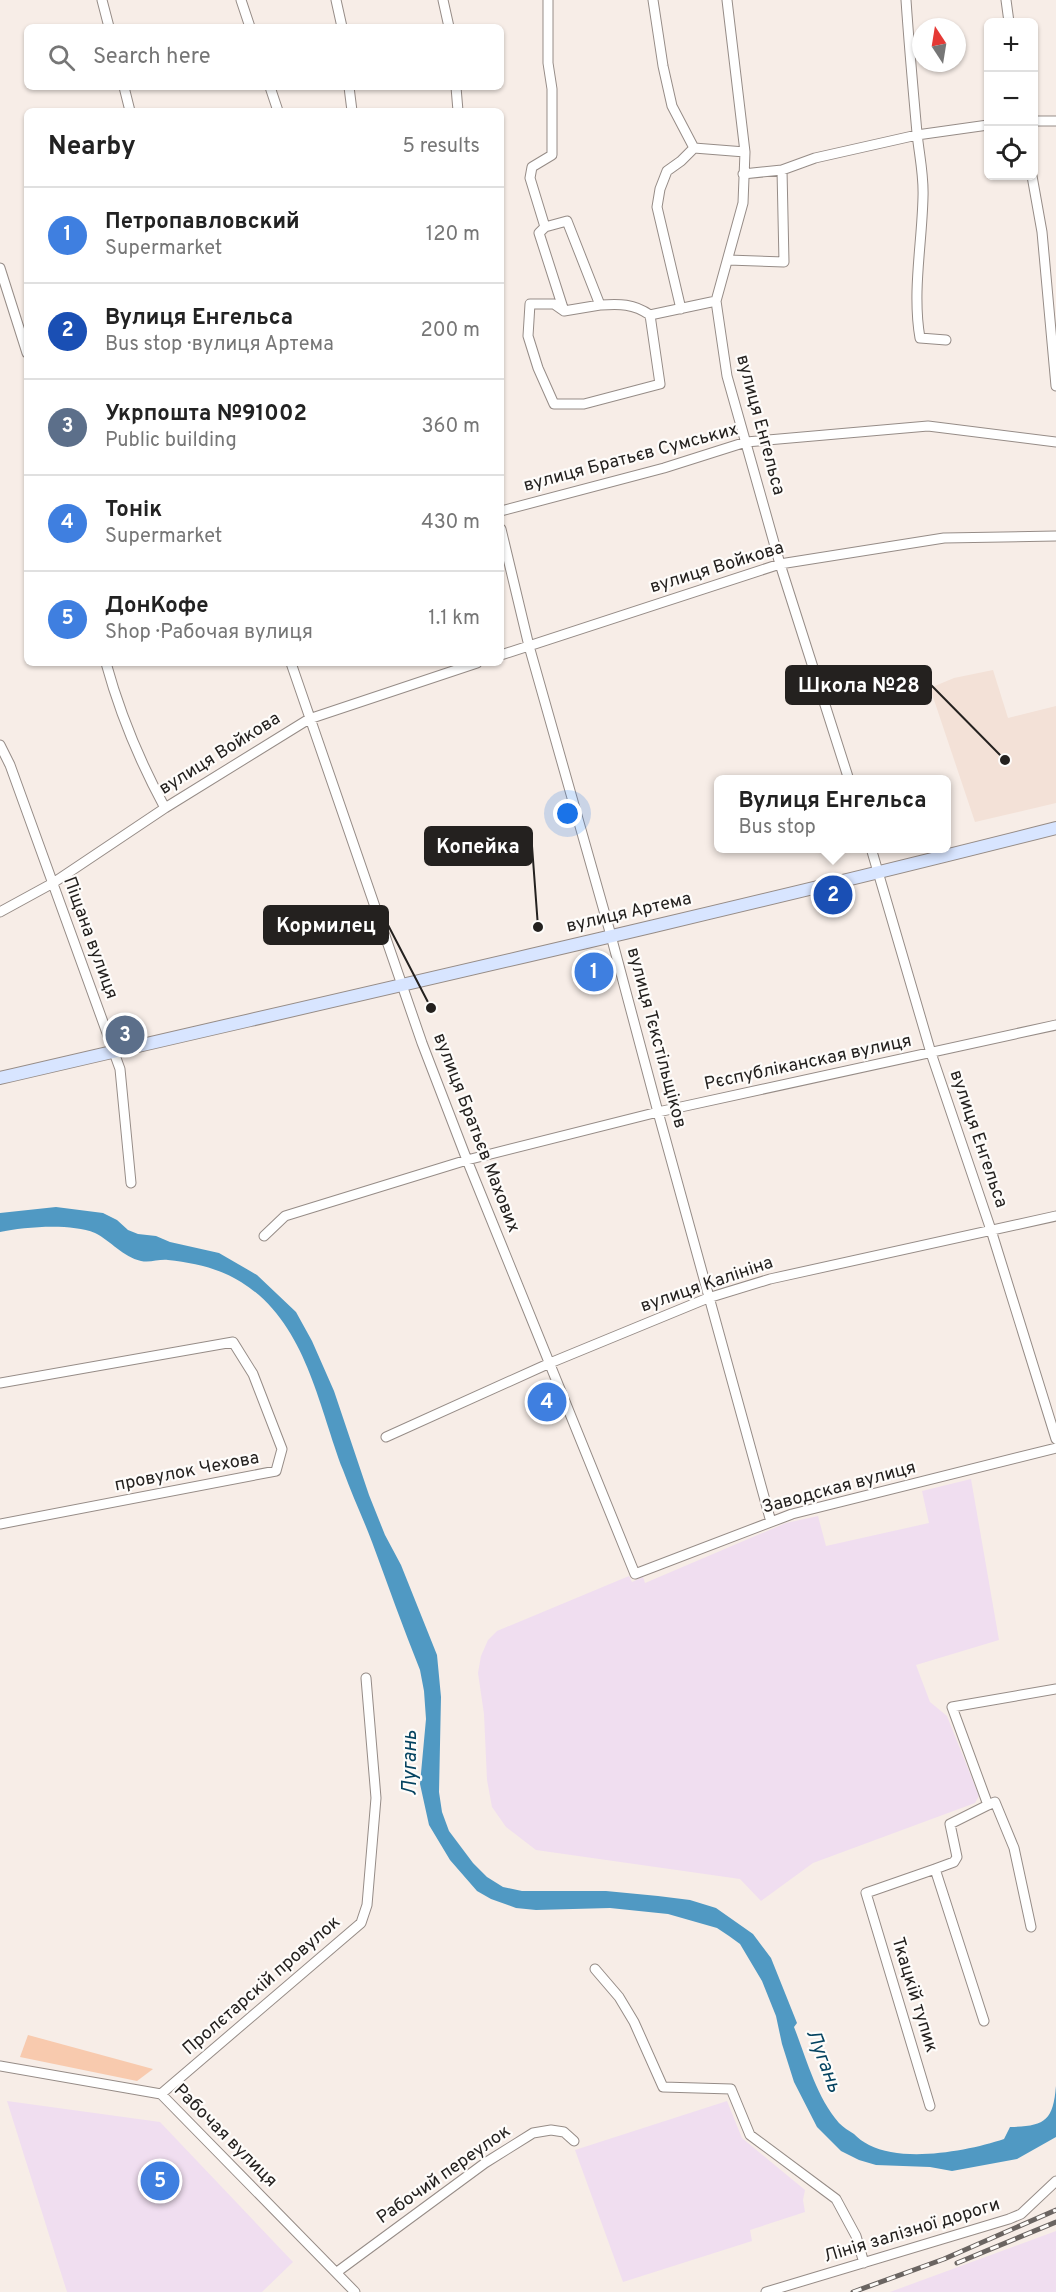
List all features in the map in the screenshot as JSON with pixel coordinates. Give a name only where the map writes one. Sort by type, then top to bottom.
[{"type":"street","points":[[102,0],[108,24]]},
{"type":"street","points":[[241,0],[249,24]]},
{"type":"street","points":[[336,0],[341,24]]},
{"type":"street","points":[[443,0],[448,24]]},
{"type":"street","points":[[545,227],[530,178],[532,167],[552,155],[548,0]]},
{"type":"street","points":[[653,0],[663,66],[672,106],[694,148]]},
{"type":"street","name":"вулиця Енгельса","points":[[727,0],[745,153],[743,203],[716,301],[727,376],[780,564],[847,775]]},
{"type":"street","points":[[906,0],[923,197],[918,260],[918,323],[920,338],[946,340]]},
{"type":"street","points":[[1006,0],[1008,18]]},
{"type":"street","points":[[125,90],[129,108]]},
{"type":"street","points":[[271,90],[277,108]]},
{"type":"street","points":[[349,90],[352,108]]},
{"type":"street","points":[[456,90],[458,108]]},
{"type":"street","points":[[1038,121],[1056,121]]},
{"type":"street","points":[[743,174],[782,170],[815,158],[917,135],[984,126]]},
{"type":"street","points":[[681,309],[657,207],[660,189],[667,171],[694,148],[745,153]]},
{"type":"street","points":[[728,260],[784,262],[782,170]]},
{"type":"street","points":[[1033,180],[1042,232],[1056,386]]},
{"type":"street","points":[[564,311],[539,233],[545,227],[567,221],[600,305]]},
{"type":"street","points":[[0,268],[24,344]]},
{"type":"street","points":[[650,315],[660,384],[584,404],[554,404],[538,368],[528,336],[530,304],[554,304],[564,311],[600,305],[627,304],[650,315],[716,301]]},
{"type":"street","name":"вулиця Братьєв Сумських","points":[[504,510],[664,468],[747,442],[928,426],[1056,442]]},
{"type":"street","name":"вулиця Войкова","points":[[504,654],[780,564],[944,538],[1056,536]]},
{"type":"street","name":"вулиця Тєкстільщіков","points":[[504,542],[529,646],[611,935],[708,1298],[771,1522]]},
{"type":"street","points":[[107,666],[115,694],[145,772],[165,808]]},
{"type":"street","name":"вулиця Братьєв Махових","points":[[292,666],[403,986],[467,1160],[634,1574]]},
{"type":"street","name":"вулиця Войкова","points":[[0,912],[52,883],[165,808],[309,719],[468,666]]},
{"type":"street","name":"Піщана вулиця","points":[[0,746],[10,765],[120,1069],[131,1183]]},
{"type":"street","name":"вулиця Артема","points":[[0,1078],[403,986],[879,873],[1056,828]]},
{"type":"street","name":"вулиця Енгельса","points":[[872,853],[931,1053],[991,1230],[1056,1439]]},
{"type":"street","name":"Рєспубліканская вулиця","points":[[264,1236],[285,1216],[467,1160],[658,1112],[1056,1025]]},
{"type":"street","name":"вулиця Калініна","points":[[386,1437],[550,1363],[708,1298],[770,1279],[1056,1216]]},
{"type":"street","name":"провулок Чехова","points":[[0,1383],[233,1342],[253,1374],[282,1449],[276,1471],[0,1524]]},
{"type":"street","name":"Заводская вулиця","points":[[634,1574],[792,1514],[1056,1448]]},
{"type":"street","name":"Пролєтарскій провулок","points":[[161,2094],[361,1923],[367,1905],[376,1798],[366,1678]]},
{"type":"street","points":[[988,1805],[952,1707],[1056,1689]]},
{"type":"street","points":[[984,2021],[935,1869],[954,1862],[957,1857],[951,1824],[995,1802],[1014,1848],[1031,1927]]},
{"type":"street","name":"Ткацкій тупик","points":[[930,2106],[866,1893],[935,1869]]},
{"type":"street","points":[[595,1970],[619,1997],[634,2022],[663,2087],[731,2089],[750,2135],[836,2199],[856,2236],[864,2263]]},
{"type":"street","name":"Рабочая вулиця","points":[[0,2066],[161,2094],[338,2272],[355,2292]]},
{"type":"street","name":"Рабочий переулок","points":[[338,2272],[485,2163],[533,2133],[551,2130],[564,2132],[574,2141]]},
{"type":"street","name":"Лінія залізної дороги","points":[[766,2292],[1010,2219],[1021,2214],[1056,2181]]},
{"type":"shaded area","points":[[993,670],[1008,718],[1056,706],[1056,803],[975,822],[930,688],[954,678]]},
{"type":"shaded area","points":[[971,1479],[999,1640],[916,1665],[930,1702],[947,1716],[979,1796],[975,1803],[813,1863],[761,1901],[740,1879],[536,1850],[506,1827],[492,1807],[487,1780],[484,1714],[478,1673],[481,1656],[488,1640],[497,1631],[629,1576],[632,1582],[643,1577],[645,1583],[786,1523],[818,1516],[826,1546],[929,1523],[922,1491]]},
{"type":"shaded area","points":[[28,2035],[153,2069],[137,2081],[20,2057]]},
{"type":"shaded area","points":[[7,2101],[160,2122],[293,2262],[262,2292],[67,2292]]},
{"type":"shaded area","points":[[727,2101],[742,2138],[805,2190],[803,2200],[805,2212],[750,2230],[752,2241],[623,2282],[575,2150]]},
{"type":"shaded area","points":[[1056,2231],[1056,2292],[890,2292]]},
{"type":"water","points":[[56,1207],[103,1213],[138,1234],[156,1236],[170,1242],[219,1253],[257,1275],[296,1312],[312,1341],[334,1391],[369,1495],[385,1535],[401,1565],[437,1655],[441,1697],[439,1792],[442,1812],[449,1831],[473,1863],[487,1877],[503,1887],[522,1891],[606,1891],[690,1900],[716,1908],[753,1934],[771,1958],[797,2023],[794,2027],[808,2065],[824,2101],[839,2123],[869,2145],[883,2150],[918,2154],[973,2148],[1004,2139],[1010,2127],[1031,2125],[1045,2120],[1055,2098],[1056,2086],[1056,2137],[1017,2159],[952,2171],[930,2167],[876,2165],[859,2160],[841,2151],[817,2127],[794,2082],[776,2016],[762,1981],[740,1944],[729,1936],[717,1928],[668,1914],[610,1908],[536,1910],[516,1908],[477,1891],[450,1860],[429,1825],[420,1784],[426,1719],[420,1670],[343,1470],[317,1392],[295,1342],[281,1319],[263,1299],[241,1282],[215,1270],[168,1260],[141,1261],[128,1256],[101,1236],[85,1230],[48,1227],[0,1232],[0,1213]]},
{"type":"railway","points":[[853,2292],[944,2259],[1056,2210]]},
{"type":"railway","points":[[957,2263],[1056,2222]]},
{"type":"place","name":"Школа №28","points":[[1005,760]]},
{"type":"place","name":"Вулиця Енгельса","points":[[833,895]]},
{"type":"place","name":"Копейка","points":[[538,927]]},
{"type":"place","name":"Петропавловский","points":[[594,972]]},
{"type":"place","name":"Кормилец","points":[[431,1008]]},
{"type":"place","name":"Укрпошта №91002","points":[[125,1035]]},
{"type":"place","name":"Тонік","points":[[547,1402]]},
{"type":"place","name":"ДонКофе","points":[[160,2181]]},
{"type":"water label","name":"Лугань","points":[[411,1763]]},
{"type":"water label","name":"Лугань","points":[[823,2061]]}]
